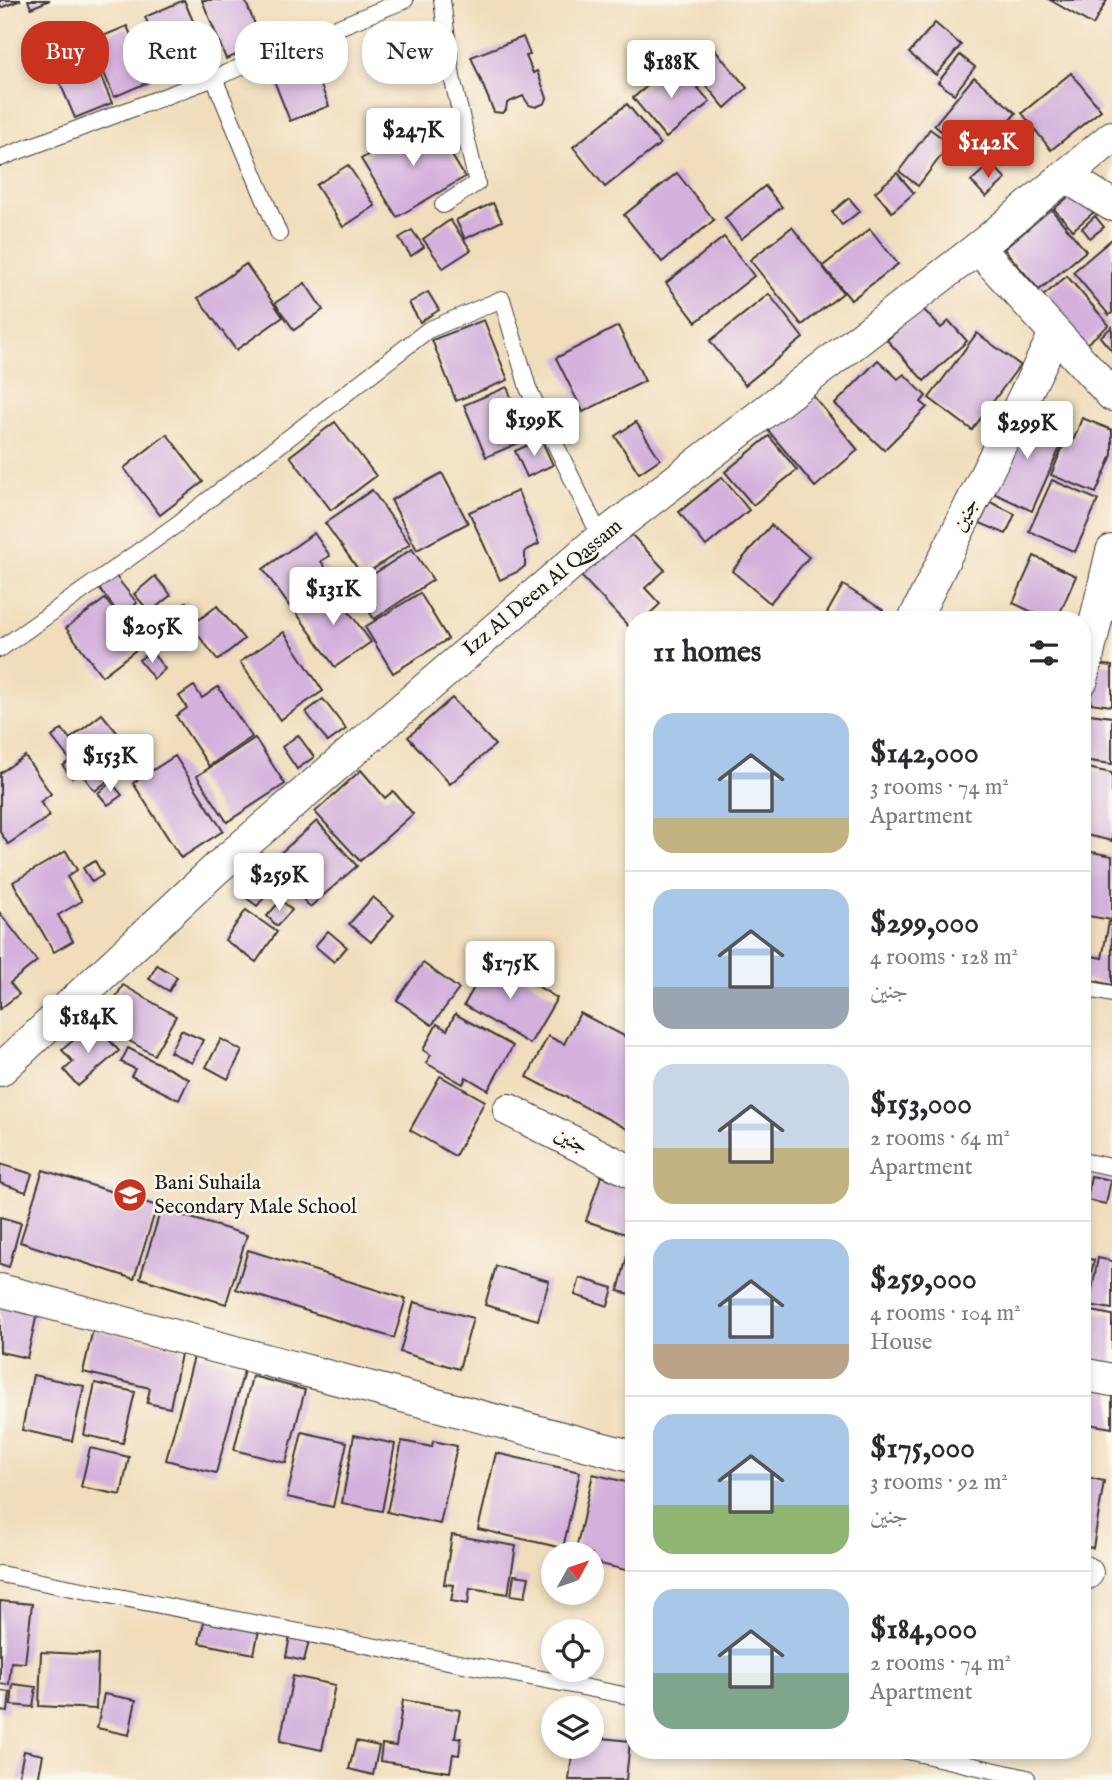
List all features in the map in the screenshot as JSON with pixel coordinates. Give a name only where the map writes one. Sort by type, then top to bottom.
[{"type":"street","name":"Izz Al Deen Al Qassam","points":[[0,1070],[217,868],[601,538],[978,248],[1112,137]]},
{"type":"street","points":[[1065,176],[1112,205]]},
{"type":"street","points":[[978,248],[1112,395]]},
{"type":"street","name":"جنين","points":[[918,611],[1055,334]]},
{"type":"street","points":[[1091,641],[1112,551]]},
{"type":"street","name":"جنين","points":[[509,1110],[625,1168]]},
{"type":"street","points":[[0,1290],[625,1455]]},
{"type":"street","points":[[1091,1376],[1112,1380]]},
{"type":"lane","points":[[221,75],[405,0]]},
{"type":"lane","points":[[442,0],[452,77],[477,183],[443,205]]},
{"type":"lane","points":[[0,158],[198,84]]},
{"type":"lane","points":[[216,84],[279,234]]},
{"type":"lane","points":[[0,649],[176,525],[428,330],[502,299],[528,388],[601,538]]},
{"type":"lane","points":[[1091,990],[1112,994]]},
{"type":"lane","points":[[1091,1163],[1112,1167]]},
{"type":"lane","points":[[0,1574],[625,1695]]},
{"type":"lane","points":[[943,1759],[1027,1778]]},
{"type":"building","points":[[0,0],[21,0],[0,8]]},
{"type":"building","points":[[28,0],[50,0],[31,8]]},
{"type":"building","points":[[184,0],[193,21],[147,21],[145,17]]},
{"type":"building","points":[[202,0],[245,0],[254,21],[235,21],[235,55],[226,59],[221,47],[221,21],[211,21]]},
{"type":"building","points":[[1050,0],[1107,0],[1093,25]]},
{"type":"building","points":[[935,23],[961,45],[936,75],[909,53]]},
{"type":"building","points":[[123,28],[123,84],[144,84],[114,97],[109,84],[109,34]]},
{"type":"building","points":[[523,37],[530,55],[526,56],[533,73],[537,71],[547,98],[545,103],[536,107],[529,105],[523,96],[507,103],[503,113],[494,112],[471,57]]},
{"type":"building","points":[[706,39],[747,88],[725,108],[683,58]]},
{"type":"building","points":[[960,55],[975,67],[954,94],[938,82]]},
{"type":"building","points":[[676,62],[710,102],[666,138],[633,98]]},
{"type":"building","points":[[1071,73],[1101,110],[1051,150],[1022,113]]},
{"type":"building","points":[[974,77],[1016,113],[976,160],[934,125]]},
{"type":"building","points":[[60,84],[104,84],[112,103],[75,118]]},
{"type":"building","points":[[275,84],[320,84],[329,106],[290,121]]},
{"type":"building","points":[[627,104],[660,144],[605,187],[573,147]]},
{"type":"building","points":[[429,118],[465,177],[397,217],[361,159]]},
{"type":"building","points":[[930,129],[950,144],[918,186],[899,171]]},
{"type":"building","points":[[991,163],[1006,179],[986,197],[971,181]]},
{"type":"building","points":[[348,165],[375,206],[343,227],[316,185]]},
{"type":"building","points":[[677,173],[714,220],[662,262],[624,215]]},
{"type":"building","points":[[897,173],[914,193],[892,212],[875,192]]},
{"type":"building","points":[[765,186],[782,207],[741,239],[725,218]]},
{"type":"building","points":[[1075,191],[1094,212],[1073,230],[1054,209]]},
{"type":"building","points":[[849,198],[860,211],[842,225],[832,212]]},
{"type":"building","points":[[493,203],[502,221],[465,239],[456,220]]},
{"type":"building","points":[[1051,209],[1086,251],[1039,290],[1004,249]]},
{"type":"building","points":[[1095,216],[1104,227],[1090,238],[1082,228]]},
{"type":"building","points":[[450,220],[471,250],[443,268],[423,239]]},
{"type":"building","points":[[792,227],[843,293],[802,325],[750,260]]},
{"type":"building","points":[[870,229],[898,264],[851,300],[823,266]]},
{"type":"building","points":[[412,230],[424,247],[411,256],[399,238]]},
{"type":"building","points":[[724,237],[754,276],[696,322],[666,283]]},
{"type":"building","points":[[1112,239],[1112,313],[1109,315],[1073,272]]},
{"type":"building","points":[[246,264],[283,317],[236,350],[198,298]]},
{"type":"building","points":[[1067,276],[1109,325],[1079,350],[1037,301]]},
{"type":"building","points":[[305,283],[323,310],[294,330],[275,303]]},
{"type":"building","points":[[428,292],[439,310],[420,322],[409,303]]},
{"type":"building","points":[[769,294],[803,338],[745,385],[710,341]]},
{"type":"building","points":[[922,308],[941,328],[949,321],[967,341],[924,381],[887,340]]},
{"type":"building","points":[[484,320],[508,380],[456,401],[432,340]]},
{"type":"building","points":[[618,326],[645,381],[583,412],[556,358]]},
{"type":"building","points":[[1112,327],[1112,351],[1100,337]]},
{"type":"building","points":[[977,333],[1020,365],[972,430],[929,398]]},
{"type":"building","points":[[878,360],[898,379],[904,374],[926,396],[921,402],[927,407],[884,450],[835,404]]},
{"type":"building","points":[[507,387],[514,405],[521,402],[535,436],[486,457],[464,405]]},
{"type":"building","points":[[810,392],[858,450],[815,487],[767,429]]},
{"type":"building","points":[[1022,412],[1067,432],[1032,511],[987,490]]},
{"type":"building","points":[[1082,418],[1112,430],[1112,455],[1096,493],[1051,475],[1065,441],[1072,444]]},
{"type":"building","points":[[335,422],[376,476],[331,510],[290,456]]},
{"type":"building","points":[[636,422],[660,459],[639,473],[615,436]]},
{"type":"building","points":[[167,434],[203,482],[160,515],[124,468]]},
{"type":"building","points":[[769,436],[797,470],[753,505],[725,472]]},
{"type":"building","points":[[541,439],[553,465],[527,477],[515,451]]},
{"type":"building","points":[[442,473],[468,523],[417,550],[391,500]]},
{"type":"building","points":[[722,477],[749,510],[706,546],[679,512]]},
{"type":"building","points":[[1052,480],[1098,500],[1075,552],[1029,531]]},
{"type":"building","points":[[372,490],[410,544],[363,576],[325,523]]},
{"type":"building","points":[[518,491],[539,544],[525,551],[525,566],[500,580],[469,512]]},
{"type":"building","points":[[990,502],[1015,514],[1006,534],[980,523]]},
{"type":"building","points":[[771,525],[809,557],[770,603],[732,571]]},
{"type":"building","points":[[629,532],[665,570],[645,588],[660,604],[653,611],[625,611],[625,623],[581,576]]},
{"type":"building","points":[[314,533],[330,556],[321,561],[332,578],[290,607],[263,569]]},
{"type":"building","points":[[412,549],[433,580],[374,619],[354,587]]},
{"type":"building","points":[[1034,556],[1076,576],[1061,611],[1030,611],[1013,603]]},
{"type":"building","points":[[114,574],[137,603],[121,616],[98,587]]},
{"type":"building","points":[[155,576],[171,595],[150,612],[134,594]]},
{"type":"building","points":[[843,585],[883,610],[882,611],[828,611]]},
{"type":"building","points":[[331,587],[371,642],[335,667],[295,611]]},
{"type":"building","points":[[420,593],[448,639],[393,673],[365,627]]},
{"type":"building","points":[[105,599],[141,646],[102,676],[66,628]]},
{"type":"building","points":[[186,602],[198,618],[179,632],[167,617]]},
{"type":"building","points":[[217,606],[244,639],[218,660],[191,626]]},
{"type":"building","points":[[284,632],[323,691],[280,720],[240,662]]},
{"type":"building","points":[[151,651],[165,669],[154,679],[139,660]]},
{"type":"building","points":[[1095,664],[1112,666],[1112,706],[1091,703]]},
{"type":"building","points":[[194,686],[202,698],[218,687],[252,737],[209,766],[176,716],[187,708],[179,696]]},
{"type":"building","points":[[452,698],[495,745],[450,784],[408,737]]},
{"type":"building","points":[[323,699],[346,729],[328,742],[306,712]]},
{"type":"building","points":[[102,714],[137,757],[95,791],[80,772],[72,778],[63,766],[70,760],[52,737],[62,729],[70,739]]},
{"type":"building","points":[[1091,714],[1112,717],[1112,764],[1091,761]]},
{"type":"building","points":[[298,735],[314,757],[297,769],[282,747]]},
{"type":"building","points":[[255,738],[285,784],[227,822],[197,776]]},
{"type":"building","points":[[25,756],[51,794],[40,802],[50,816],[8,844],[0,832],[0,773]]},
{"type":"building","points":[[175,756],[223,831],[181,858],[133,783]]},
{"type":"building","points":[[1091,769],[1112,773],[1112,841],[1091,836]]},
{"type":"building","points":[[361,770],[385,798],[393,791],[413,814],[360,861],[315,812]]},
{"type":"building","points":[[111,782],[122,795],[108,805],[98,793]]},
{"type":"building","points":[[317,821],[357,866],[310,907],[270,862]]},
{"type":"building","points":[[66,851],[77,870],[67,877],[82,901],[58,915],[73,941],[54,952],[13,882]]},
{"type":"building","points":[[1091,852],[1112,856],[1112,920],[1091,916]]},
{"type":"building","points":[[95,861],[103,875],[92,882],[83,868]]},
{"type":"building","points":[[255,881],[269,892],[257,906],[244,896]]},
{"type":"building","points":[[373,897],[394,915],[371,942],[349,924]]},
{"type":"building","points":[[281,900],[292,910],[277,926],[267,916]]},
{"type":"building","points":[[246,910],[277,932],[256,962],[225,940]]},
{"type":"building","points":[[0,913],[37,961],[10,983],[19,994],[0,1009]]},
{"type":"building","points":[[1109,922],[1112,922],[1112,985],[1091,980],[1091,956],[1102,958]]},
{"type":"building","points":[[328,931],[347,947],[334,962],[315,946]]},
{"type":"building","points":[[491,958],[557,998],[530,1044],[464,1005]]},
{"type":"building","points":[[423,963],[459,989],[432,1025],[397,1000]]},
{"type":"building","points":[[157,965],[177,977],[169,991],[149,979]]},
{"type":"building","points":[[123,985],[176,1016],[154,1055],[100,1024]]},
{"type":"building","points":[[580,1013],[625,1036],[625,1128],[527,1077],[548,1036],[564,1044]]},
{"type":"building","points":[[455,1014],[513,1046],[488,1090],[466,1077],[463,1084],[426,1063],[431,1055],[423,1050],[437,1024],[447,1030]]},
{"type":"building","points":[[98,1027],[119,1051],[78,1086],[64,1070],[73,1062],[62,1050],[86,1029],[90,1034]]},
{"type":"building","points":[[181,1030],[203,1040],[192,1063],[170,1052]]},
{"type":"building","points":[[221,1039],[242,1051],[228,1079],[206,1067]]},
{"type":"building","points":[[128,1048],[189,1079],[179,1100],[131,1076],[135,1069],[121,1062]]},
{"type":"building","points":[[440,1076],[485,1101],[455,1156],[410,1130]]},
{"type":"building","points":[[0,1164],[32,1174],[26,1192],[0,1183]]},
{"type":"building","points":[[43,1170],[157,1206],[134,1279],[20,1242]]},
{"type":"building","points":[[601,1176],[625,1184],[625,1234],[586,1221]]},
{"type":"building","points":[[1091,1176],[1111,1180],[1106,1204],[1091,1201]]},
{"type":"building","points":[[161,1209],[247,1235],[226,1304],[140,1278]]},
{"type":"building","points":[[0,1217],[21,1223],[9,1267],[0,1264]]},
{"type":"building","points":[[248,1250],[406,1299],[394,1338],[236,1289]]},
{"type":"building","points":[[1098,1258],[1112,1261],[1112,1309],[1091,1305]]},
{"type":"building","points":[[625,1264],[625,1293],[618,1291]]},
{"type":"building","points":[[496,1266],[549,1281],[538,1320],[485,1305]]},
{"type":"building","points":[[580,1278],[613,1288],[608,1306],[575,1295]]},
{"type":"building","points":[[0,1297],[39,1305],[27,1358],[0,1352]]},
{"type":"building","points":[[414,1302],[473,1318],[459,1369],[400,1352]]},
{"type":"building","points":[[1092,1311],[1112,1315],[1112,1368],[1091,1364]]},
{"type":"building","points":[[93,1329],[182,1349],[170,1408],[147,1403],[150,1388],[83,1372]]},
{"type":"building","points":[[195,1353],[245,1367],[216,1473],[166,1460]]},
{"type":"building","points":[[33,1375],[84,1386],[72,1441],[22,1430]]},
{"type":"building","points":[[252,1376],[305,1390],[286,1463],[234,1450]]},
{"type":"building","points":[[1091,1382],[1112,1386],[1112,1428],[1091,1424]]},
{"type":"building","points":[[95,1383],[135,1392],[123,1443],[84,1435]]},
{"type":"building","points":[[302,1432],[347,1442],[333,1507],[287,1497]]},
{"type":"building","points":[[354,1435],[395,1444],[382,1511],[342,1503]]},
{"type":"building","points":[[402,1441],[432,1447],[433,1441],[457,1446],[440,1524],[387,1512]]},
{"type":"building","points":[[90,1448],[129,1457],[121,1495],[81,1487]]},
{"type":"building","points":[[496,1453],[580,1472],[564,1542],[541,1543],[478,1529]]},
{"type":"building","points":[[593,1474],[625,1482],[625,1570],[604,1565],[604,1542],[578,1542]]},
{"type":"building","points":[[1091,1478],[1104,1481],[1091,1548]]},
{"type":"building","points":[[452,1535],[516,1546],[508,1594],[470,1588],[468,1604],[451,1601],[454,1585],[444,1584]]},
{"type":"building","points":[[514,1575],[529,1577],[525,1597],[511,1595]]},
{"type":"building","points":[[0,1601],[32,1604],[25,1663],[11,1662],[9,1685],[0,1684]]},
{"type":"building","points":[[205,1618],[259,1630],[254,1654],[199,1643]]},
{"type":"building","points":[[290,1636],[309,1641],[304,1661],[286,1657]]},
{"type":"building","points":[[41,1652],[98,1655],[96,1709],[39,1706]]},
{"type":"building","points":[[293,1676],[335,1685],[322,1750],[280,1741]]},
{"type":"building","points":[[13,1684],[36,1687],[33,1707],[11,1705]]},
{"type":"building","points":[[0,1691],[10,1692],[8,1712],[0,1711]]},
{"type":"building","points":[[104,1694],[136,1700],[129,1735],[97,1728]]},
{"type":"building","points":[[403,1700],[460,1710],[455,1737],[461,1738],[459,1755],[453,1754],[450,1772],[380,1761],[382,1744],[396,1746]]},
{"type":"building","points":[[604,1738],[625,1740],[625,1759],[628,1759],[626,1780],[569,1780],[571,1759],[604,1759]]},
{"type":"building","points":[[356,1741],[379,1746],[373,1775],[349,1769]]},
{"type":"building","points":[[24,1751],[43,1755],[38,1780],[18,1780]]},
{"type":"place","name":"Bani Suhaila Secondary Male School","points":[[130,1195]]}]
